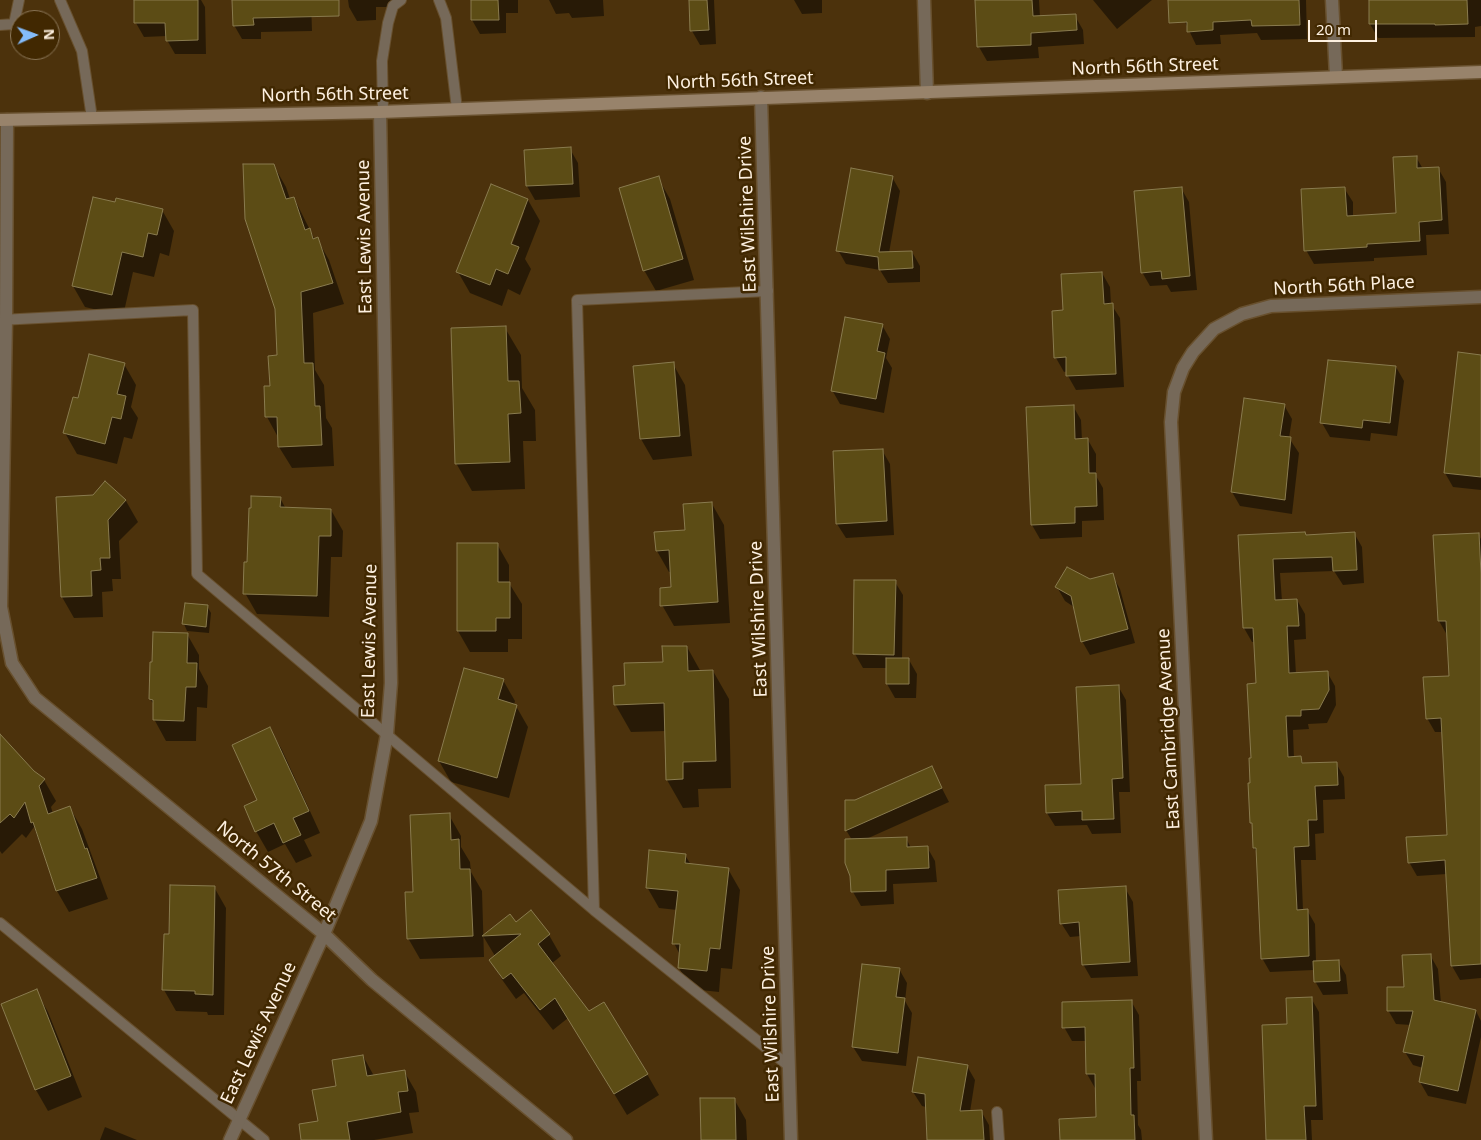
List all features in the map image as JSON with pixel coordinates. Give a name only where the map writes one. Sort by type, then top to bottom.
[{"type":"street","points":[[924,0],[927,93]]},
{"type":"street","points":[[1332,0],[1336,76]]},
{"type":"street","name":"North 56th Street","points":[[3,120],[457,109],[1481,72]]},
{"type":"street","name":"East Wilshire Drive","points":[[761,97],[792,1140]]},
{"type":"street","name":"East Lewis Avenue","points":[[230,1140],[324,934],[371,821],[386,734],[391,683],[382,111]]},
{"type":"street","name":"North 57th Street","points":[[3,120],[1,607],[12,663],[36,698],[324,934],[372,980],[566,1140]]},
{"type":"street","name":"North 56th Place","points":[[1214,329],[1242,314],[1271,306],[1481,298]]},
{"type":"street","name":"East Cambridge Avenue","points":[[1206,1140],[1171,422],[1174,392],[1183,368],[1193,352],[1214,329]]},
{"type":"lane","points":[[0,25],[14,24],[19,0]]},
{"type":"lane","points":[[60,0],[82,51],[92,118]]},
{"type":"lane","points":[[382,111],[382,61],[388,23],[393,6],[401,0]]},
{"type":"lane","points":[[439,0],[446,18],[457,109]]},
{"type":"lane","points":[[594,910],[577,300],[768,291]]},
{"type":"lane","points":[[3,320],[193,310],[197,574],[594,910],[790,1066]]},
{"type":"lane","points":[[0,923],[264,1140]]},
{"type":"lane","points":[[997,1112],[999,1140]]},
{"type":"building","points":[[134,0],[198,0],[198,40],[166,41],[165,23],[134,23]]},
{"type":"building","points":[[232,0],[339,0],[339,16],[253,18],[254,25],[233,26]]},
{"type":"building","points":[[471,0],[498,0],[499,20],[471,20]]},
{"type":"building","points":[[689,0],[707,0],[709,30],[690,31]]},
{"type":"building","points":[[975,0],[1032,0],[1033,16],[1076,14],[1077,30],[1031,33],[1031,45],[977,47]]},
{"type":"building","points":[[1168,0],[1299,0],[1300,25],[1252,26],[1251,20],[1213,22],[1213,30],[1187,32],[1187,22],[1169,23]]},
{"type":"building","points":[[1369,0],[1467,0],[1468,24],[1369,24]]},
{"type":"building","points":[[571,147],[573,184],[526,186],[524,150]]},
{"type":"building","points":[[1417,156],[1417,168],[1439,167],[1442,220],[1419,222],[1420,241],[1367,244],[1367,247],[1304,251],[1301,189],[1345,187],[1347,216],[1396,213],[1393,157]]},
{"type":"building","points":[[243,164],[274,164],[286,199],[294,197],[305,230],[310,228],[313,239],[318,237],[333,283],[301,292],[304,363],[313,363],[315,406],[320,406],[322,445],[278,447],[277,417],[265,417],[264,386],[270,386],[268,356],[277,355],[275,309],[245,219]]},
{"type":"building","points":[[851,168],[893,176],[879,252],[912,251],[913,268],[879,270],[878,257],[836,251]]},
{"type":"building","points":[[659,176],[683,259],[643,271],[619,188]]},
{"type":"building","points":[[491,184],[528,199],[511,244],[519,247],[508,274],[496,269],[490,285],[456,272]]},
{"type":"building","points":[[1182,187],[1190,276],[1162,279],[1161,271],[1141,273],[1134,191]]},
{"type":"building","points":[[93,197],[115,202],[116,198],[163,209],[157,235],[148,233],[143,257],[122,252],[112,295],[72,286]]},
{"type":"building","points":[[1102,272],[1104,304],[1113,303],[1116,374],[1066,376],[1066,357],[1054,358],[1052,311],[1063,310],[1061,274]]},
{"type":"building","points":[[845,317],[883,324],[877,351],[885,353],[876,399],[831,391]]},
{"type":"building","points":[[506,326],[508,381],[519,381],[521,413],[508,414],[510,462],[455,464],[451,328]]},
{"type":"building","points":[[1458,352],[1481,355],[1481,477],[1444,473]]},
{"type":"building","points":[[89,354],[125,363],[117,394],[126,396],[121,419],[112,417],[105,444],[63,433],[73,397],[78,398]]},
{"type":"building","points":[[1328,360],[1396,366],[1390,423],[1363,420],[1362,428],[1320,423]]},
{"type":"building","points":[[674,362],[680,436],[640,439],[633,366]]},
{"type":"building","points":[[1244,398],[1285,404],[1280,436],[1291,437],[1285,500],[1231,492]]},
{"type":"building","points":[[1074,405],[1075,439],[1088,438],[1089,473],[1096,473],[1097,506],[1075,507],[1075,523],[1031,525],[1026,407]]},
{"type":"building","points":[[883,449],[887,521],[836,524],[833,451]]},
{"type":"building","points":[[105,481],[126,500],[108,520],[110,558],[100,558],[101,570],[91,571],[92,596],[61,597],[56,497],[93,495]]},
{"type":"building","points":[[251,496],[281,497],[280,507],[331,509],[331,536],[319,536],[317,596],[243,594],[244,562],[247,562]]},
{"type":"building","points":[[712,502],[718,602],[660,606],[660,588],[671,587],[669,550],[656,551],[654,532],[685,530],[683,504]]},
{"type":"building","points":[[1305,532],[1306,535],[1355,532],[1357,570],[1333,571],[1332,557],[1273,559],[1275,600],[1297,599],[1299,626],[1287,626],[1289,673],[1328,671],[1329,690],[1319,709],[1301,710],[1301,716],[1286,716],[1288,757],[1301,756],[1302,763],[1337,762],[1338,785],[1315,786],[1317,820],[1308,820],[1309,846],[1294,847],[1297,910],[1308,909],[1309,956],[1261,959],[1256,848],[1253,848],[1248,783],[1250,783],[1249,758],[1251,758],[1247,684],[1256,683],[1253,628],[1243,628],[1238,535]]},
{"type":"building","points":[[1479,533],[1481,574],[1481,964],[1451,966],[1445,860],[1408,863],[1406,837],[1447,835],[1441,718],[1426,719],[1423,677],[1449,676],[1446,621],[1438,621],[1433,535]]},
{"type":"building","points":[[457,543],[498,543],[498,582],[510,582],[510,618],[496,618],[496,631],[457,631]]},
{"type":"building","points":[[1067,567],[1090,579],[1113,573],[1128,629],[1081,642],[1071,596],[1055,587]]},
{"type":"building","points":[[854,580],[896,580],[894,655],[853,654]]},
{"type":"building","points":[[185,603],[208,605],[206,627],[182,624]]},
{"type":"building","points":[[153,632],[188,633],[187,663],[197,663],[196,687],[186,687],[184,721],[153,720],[153,700],[149,699]]},
{"type":"building","points":[[662,646],[687,646],[688,671],[713,670],[716,761],[683,762],[683,779],[666,780],[664,703],[614,705],[613,686],[625,685],[624,663],[663,662]]},
{"type":"building","points":[[886,658],[909,658],[909,684],[886,684]]},
{"type":"building","points":[[464,668],[504,679],[498,699],[517,705],[497,778],[438,761]]},
{"type":"building","points":[[1119,685],[1123,778],[1112,779],[1114,819],[1082,820],[1082,811],[1046,813],[1045,785],[1081,784],[1076,687]]},
{"type":"building","points":[[270,727],[309,811],[293,818],[301,835],[283,843],[274,823],[255,832],[244,806],[257,800],[232,745]]},
{"type":"building","points":[[0,734],[34,771],[45,779],[39,786],[48,814],[70,806],[97,878],[56,891],[25,802],[14,818],[10,814],[0,823]]},
{"type":"building","points":[[932,766],[942,788],[845,831],[845,800],[855,800]]},
{"type":"building","points":[[450,813],[451,840],[459,839],[460,869],[470,869],[473,936],[407,939],[405,892],[413,892],[410,815]]},
{"type":"building","points":[[907,837],[907,847],[928,846],[929,868],[886,870],[886,891],[851,892],[850,876],[845,863],[845,839]]},
{"type":"building","points":[[649,850],[686,854],[685,863],[729,868],[720,949],[710,948],[707,971],[678,968],[680,944],[672,944],[678,891],[646,888]]},
{"type":"building","points":[[170,885],[215,886],[213,995],[195,994],[195,991],[162,990],[164,934],[169,934]]},
{"type":"building","points":[[1126,886],[1130,962],[1082,965],[1079,922],[1060,924],[1058,890]]},
{"type":"building","points":[[531,910],[550,934],[538,944],[589,1011],[604,1002],[648,1074],[614,1094],[555,998],[540,1010],[511,973],[503,979],[489,960],[521,934],[482,936],[510,914],[516,922]]},
{"type":"building","points":[[1431,954],[1434,1000],[1476,1010],[1458,1091],[1419,1082],[1424,1056],[1403,1052],[1413,1011],[1387,1011],[1387,987],[1404,987],[1402,955]]},
{"type":"building","points":[[1339,960],[1340,981],[1314,982],[1313,961]]},
{"type":"building","points":[[862,964],[900,968],[896,997],[905,998],[898,1053],[852,1047]]},
{"type":"building","points":[[37,989],[71,1076],[35,1090],[1,1004]]},
{"type":"building","points":[[1312,997],[1316,1106],[1304,1106],[1306,1140],[1266,1140],[1262,1025],[1287,1024],[1286,998]]},
{"type":"building","points":[[1132,1000],[1134,1068],[1130,1068],[1131,1115],[1134,1115],[1135,1140],[1060,1140],[1059,1119],[1096,1117],[1095,1074],[1086,1074],[1085,1027],[1062,1028],[1062,1002]]},
{"type":"building","points":[[363,1055],[367,1076],[405,1070],[408,1091],[398,1092],[401,1112],[347,1122],[350,1140],[301,1140],[299,1124],[318,1121],[312,1090],[336,1086],[332,1060]]},
{"type":"building","points":[[918,1057],[968,1065],[960,1111],[982,1110],[984,1140],[927,1140],[925,1094],[912,1092]]},
{"type":"building","points":[[700,1098],[735,1098],[736,1140],[701,1140]]}]
